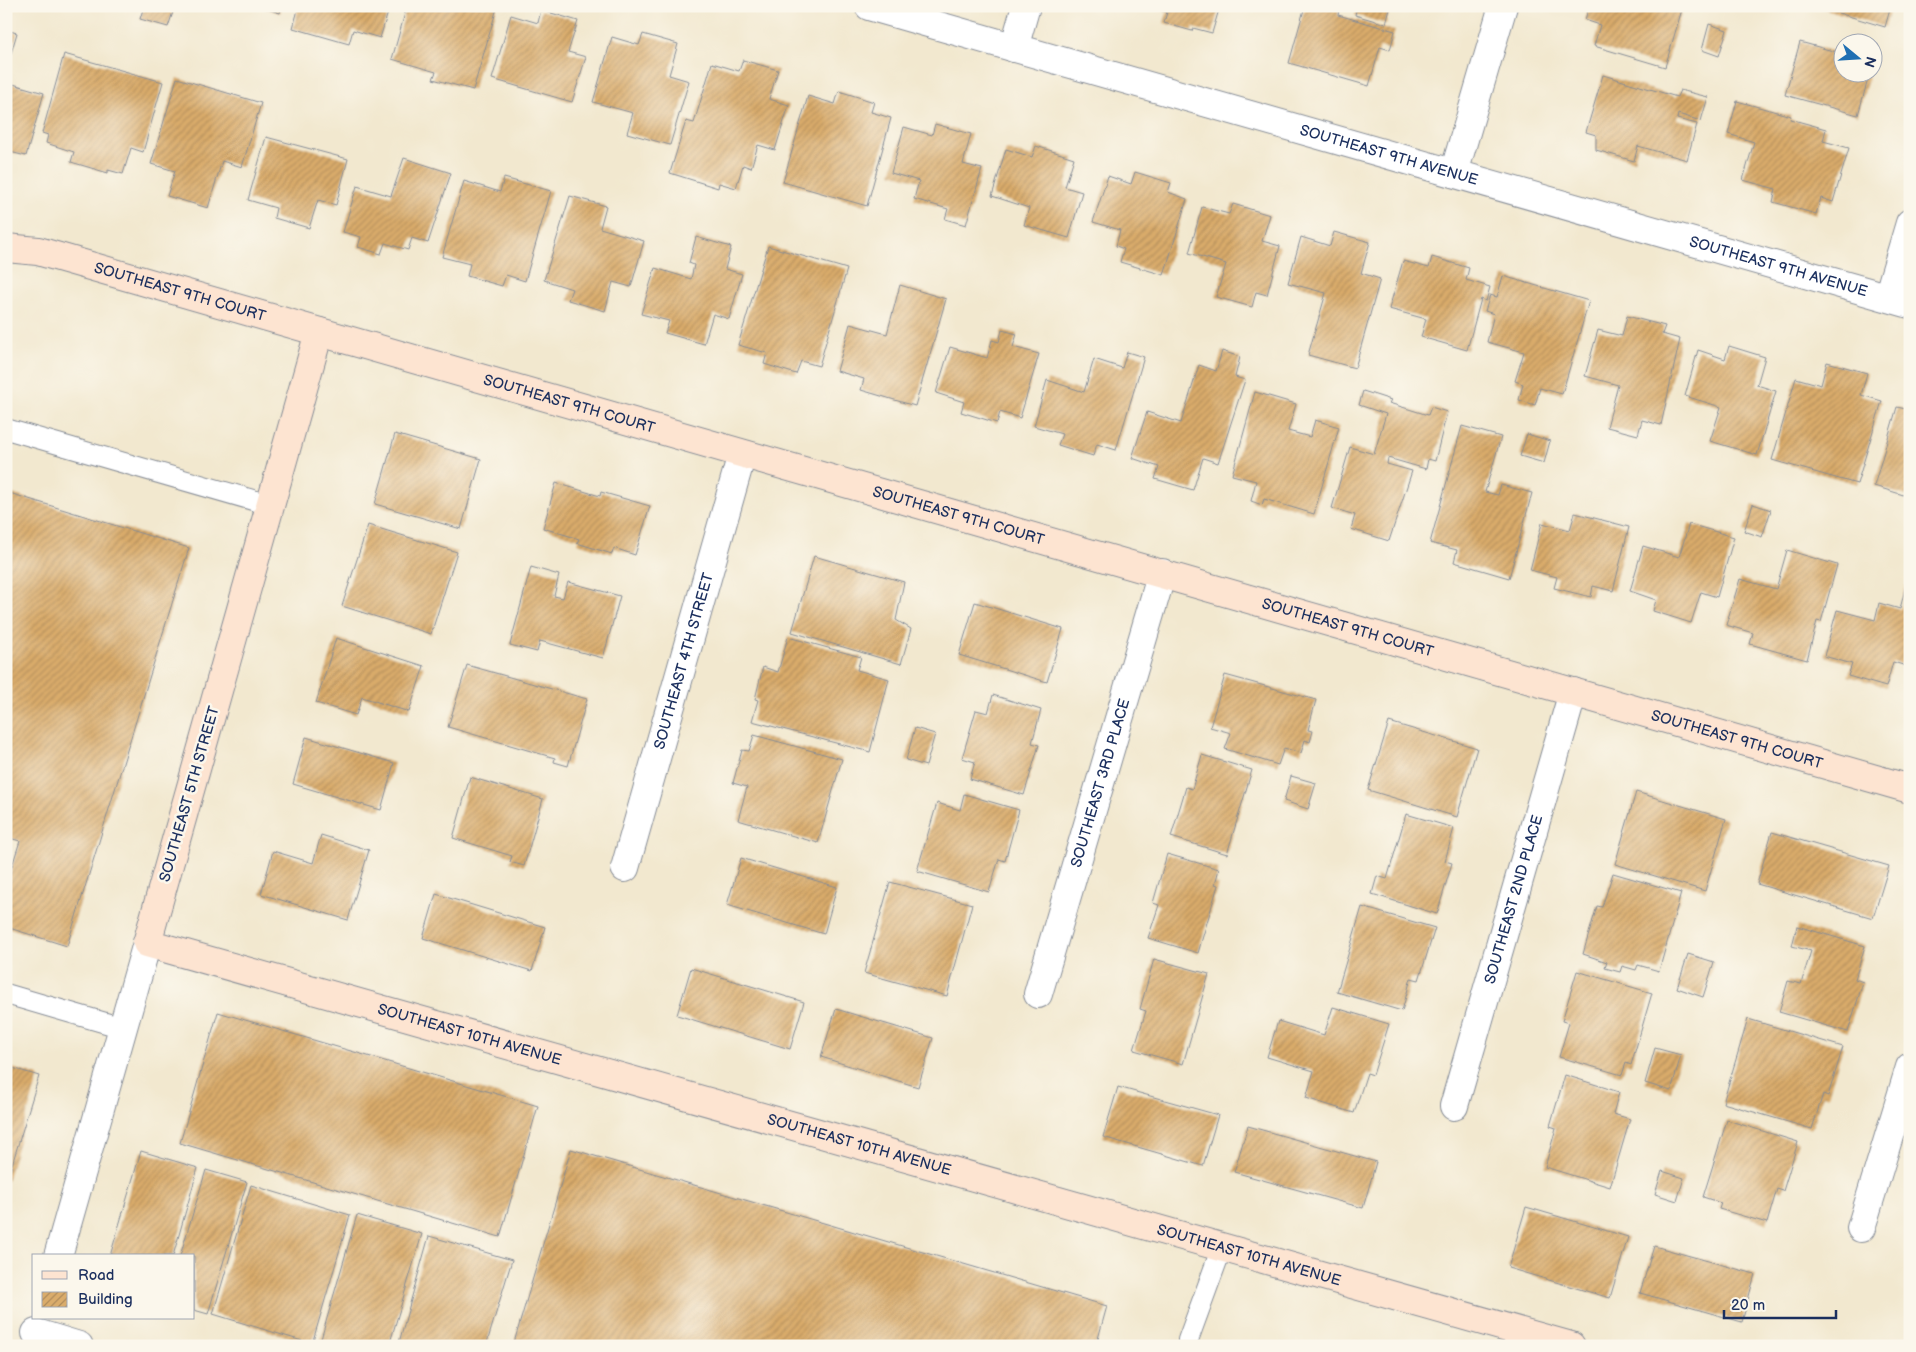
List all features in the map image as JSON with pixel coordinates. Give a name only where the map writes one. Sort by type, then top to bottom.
[{"type":"street","name":"SOUTHEAST 9TH AVENUE","points":[[868,6],[1899,301]]},
{"type":"street","points":[[1014,48],[1026,6]]},
{"type":"street","points":[[1454,174],[1503,6]]},
{"type":"street","points":[[1899,301],[1910,223]]},
{"type":"street","name":"SOUTHEAST 9TH COURT","points":[[6,248],[38,251],[1910,789]]},
{"type":"street","name":"SOUTHEAST 5TH STREET","points":[[59,1254],[319,332]]},
{"type":"street","name":"SOUTHEAST 4TH STREET","points":[[625,868],[742,454]]},
{"type":"street","name":"SOUTHEAST 3RD PLACE","points":[[1038,994],[1162,573]]},
{"type":"street","name":"SOUTHEAST 2ND PLACE","points":[[1454,1106],[1573,692]]},
{"type":"street","name":"SOUTHEAST 10TH AVENUE","points":[[147,943],[1571,1346]]},
{"type":"street","points":[[1862,1228],[1910,1067]]},
{"type":"street","points":[[36,1332],[79,1346]]},
{"type":"lane","points":[[6,429],[270,505]]},
{"type":"lane","points":[[6,994],[122,1028]]},
{"type":"lane","points":[[1193,1344],[1222,1247]]},
{"type":"building","points":[[144,6],[175,6],[168,27],[140,19]]},
{"type":"building","points":[[258,6],[282,6],[280,13]]},
{"type":"building","points":[[299,6],[390,6],[380,38],[353,30],[349,44],[293,28]]},
{"type":"building","points":[[407,6],[491,6],[497,8],[473,90],[433,79],[436,72],[392,59]]},
{"type":"building","points":[[1148,6],[1220,6],[1212,33],[1193,28],[1192,31],[1164,23],[1167,12]]},
{"type":"building","points":[[1305,6],[1340,6],[1338,15],[1395,31],[1390,50],[1380,47],[1369,86],[1289,63]]},
{"type":"building","points":[[1357,6],[1382,6],[1390,9],[1386,24],[1355,15]]},
{"type":"building","points":[[1589,6],[1683,6],[1665,67],[1594,46],[1600,25],[1585,20]]},
{"type":"building","points":[[1815,6],[1891,6],[1885,27]]},
{"type":"building","points":[[541,10],[578,21],[568,52],[586,57],[572,102],[492,79],[511,15],[538,23]]},
{"type":"building","points":[[1709,24],[1727,30],[1719,56],[1702,50]]},
{"type":"building","points":[[6,30],[17,33],[7,67],[6,67]]},
{"type":"building","points":[[643,34],[678,44],[669,75],[689,81],[670,145],[627,133],[633,113],[593,102],[612,37],[639,45]]},
{"type":"building","points":[[1800,42],[1834,51],[1834,82],[1867,82],[1858,115],[1785,95]]},
{"type":"building","points":[[64,54],[163,82],[143,152],[131,148],[123,174],[108,170],[108,173],[71,162],[74,152],[46,143],[48,135],[42,133]]},
{"type":"building","points":[[743,60],[778,70],[769,99],[789,105],[775,150],[758,145],[751,168],[743,165],[736,188],[719,183],[718,188],[670,173],[686,121],[694,123],[712,63],[739,71]]},
{"type":"building","points":[[1603,75],[1677,97],[1680,90],[1708,97],[1701,121],[1678,114],[1677,119],[1697,124],[1687,160],[1638,146],[1634,161],[1596,150],[1596,135],[1586,132]]},
{"type":"building","points":[[177,78],[261,103],[242,167],[222,161],[208,208],[167,196],[175,171],[151,164]]},
{"type":"building","points":[[6,82],[44,93],[26,156],[6,151]]},
{"type":"building","points":[[839,91],[874,102],[871,112],[891,118],[867,206],[783,182],[808,96],[835,104]]},
{"type":"building","points":[[1737,101],[1791,116],[1790,119],[1826,129],[1823,141],[1849,148],[1833,202],[1821,198],[1816,214],[1773,202],[1776,189],[1743,180],[1754,142],[1728,134]]},
{"type":"building","points":[[935,124],[971,134],[963,164],[982,169],[966,225],[945,219],[948,209],[914,199],[919,181],[891,173],[904,127],[932,135]]},
{"type":"building","points":[[266,137],[348,159],[336,205],[318,200],[309,228],[274,218],[276,208],[248,200]]},
{"type":"building","points":[[1036,146],[1074,158],[1065,187],[1082,192],[1069,238],[1024,225],[1029,208],[992,196],[1006,149],[1032,157]]},
{"type":"building","points":[[404,158],[451,173],[428,243],[412,238],[408,250],[385,243],[381,254],[358,247],[361,237],[343,232],[357,186],[391,196]]},
{"type":"building","points":[[1135,172],[1171,183],[1168,192],[1187,199],[1164,275],[1120,262],[1124,249],[1116,246],[1120,230],[1093,222],[1108,176],[1131,184]]},
{"type":"building","points":[[504,178],[551,191],[525,281],[506,275],[502,286],[467,276],[470,264],[442,257],[464,181],[500,192]]},
{"type":"building","points":[[570,196],[606,206],[600,228],[644,241],[631,287],[613,282],[605,311],[568,300],[572,289],[544,280]]},
{"type":"building","points":[[1233,204],[1270,215],[1262,241],[1280,246],[1267,295],[1256,292],[1252,307],[1216,297],[1226,264],[1189,253],[1202,207],[1229,214]]},
{"type":"building","points":[[1334,232],[1370,242],[1361,273],[1380,279],[1355,368],[1308,355],[1326,293],[1288,283],[1301,237],[1330,246]]},
{"type":"building","points":[[696,237],[731,247],[725,269],[742,274],[729,319],[713,314],[704,344],[665,333],[669,321],[641,314],[655,268],[691,279],[694,265],[689,263]]},
{"type":"building","points":[[768,246],[847,269],[819,366],[801,361],[796,374],[764,364],[767,353],[738,345]]},
{"type":"building","points":[[1432,257],[1469,268],[1466,280],[1490,287],[1486,301],[1481,299],[1467,350],[1421,337],[1426,319],[1389,309],[1403,261],[1429,268]]},
{"type":"building","points":[[1503,276],[1589,301],[1562,394],[1540,388],[1535,405],[1519,400],[1523,384],[1515,381],[1524,352],[1487,342],[1494,314],[1485,311],[1490,295],[1497,297]]},
{"type":"building","points":[[900,285],[946,299],[915,406],[861,390],[864,379],[837,371],[850,324],[887,334]]},
{"type":"building","points":[[1627,316],[1665,326],[1662,334],[1680,339],[1661,425],[1642,420],[1638,435],[1607,427],[1618,385],[1585,376],[1598,330],[1622,336]]},
{"type":"building","points":[[1002,330],[1017,334],[1013,347],[1039,354],[1020,418],[1000,412],[997,423],[961,412],[964,402],[936,393],[950,347],[987,358],[992,340],[999,342]]},
{"type":"building","points":[[1729,346],[1765,357],[1757,385],[1776,391],[1757,455],[1710,441],[1721,407],[1685,396],[1698,350],[1725,359]]},
{"type":"building","points":[[1222,351],[1240,357],[1235,377],[1245,380],[1218,463],[1203,458],[1193,490],[1155,479],[1159,467],[1132,458],[1147,412],[1181,423],[1199,365],[1216,371]]},
{"type":"building","points":[[1127,352],[1144,357],[1116,450],[1097,444],[1093,456],[1058,445],[1062,434],[1034,426],[1047,380],[1084,392],[1094,359],[1122,368]]},
{"type":"building","points":[[1827,362],[1867,373],[1861,395],[1882,401],[1857,484],[1772,460],[1796,378],[1821,385]]},
{"type":"building","points":[[1363,391],[1391,400],[1389,403],[1428,415],[1431,407],[1447,412],[1435,461],[1428,459],[1426,469],[1388,458],[1387,464],[1412,471],[1389,541],[1351,529],[1355,515],[1332,508],[1350,447],[1374,454],[1386,414],[1359,405]]},
{"type":"building","points":[[1255,392],[1296,404],[1288,431],[1310,437],[1315,420],[1339,427],[1314,514],[1264,499],[1262,505],[1251,501],[1256,481],[1232,475]]},
{"type":"building","points":[[1897,407],[1910,410],[1910,497],[1874,486]]},
{"type":"building","points":[[1462,426],[1501,437],[1485,492],[1498,495],[1501,485],[1532,493],[1509,578],[1454,562],[1457,550],[1430,543]]},
{"type":"building","points":[[395,434],[481,459],[461,529],[375,504]]},
{"type":"building","points":[[1527,434],[1550,441],[1544,463],[1520,456]]},
{"type":"building","points":[[556,483],[600,496],[601,492],[650,506],[635,555],[614,548],[612,554],[577,543],[579,539],[543,528]]},
{"type":"building","points":[[6,492],[189,548],[67,946],[6,927],[6,885],[20,841],[6,837]]},
{"type":"building","points":[[1753,504],[1771,510],[1762,537],[1744,531]]},
{"type":"building","points":[[1575,513],[1629,527],[1613,591],[1593,586],[1591,597],[1554,588],[1557,577],[1530,570],[1542,523],[1570,530]]},
{"type":"building","points":[[1689,524],[1734,537],[1717,597],[1701,592],[1691,623],[1653,611],[1656,600],[1630,591],[1643,546],[1679,557]]},
{"type":"building","points":[[368,525],[457,552],[431,634],[342,606]]},
{"type":"building","points":[[1787,550],[1837,565],[1821,622],[1817,621],[1807,660],[1750,644],[1753,633],[1726,625],[1740,579],[1776,589]]},
{"type":"building","points":[[814,556],[904,582],[896,620],[911,629],[901,664],[792,632]]},
{"type":"building","points":[[531,567],[559,575],[554,596],[563,598],[568,582],[620,596],[603,658],[540,641],[537,652],[510,645]]},
{"type":"building","points":[[1906,585],[1910,587],[1910,667],[1893,662],[1886,687],[1848,676],[1852,664],[1824,656],[1837,610],[1875,620],[1879,603],[1900,609]]},
{"type":"building","points":[[975,602],[1063,629],[1047,682],[959,655]]},
{"type":"building","points":[[788,637],[861,657],[857,670],[889,679],[870,752],[752,721],[758,700],[755,699],[763,667],[778,672]]},
{"type":"building","points":[[336,638],[424,666],[409,712],[362,697],[356,715],[316,703]]},
{"type":"building","points":[[467,665],[587,699],[568,766],[554,762],[555,758],[448,727]]},
{"type":"building","points":[[1225,675],[1316,700],[1308,730],[1313,731],[1310,742],[1305,740],[1301,753],[1284,748],[1278,765],[1225,749],[1231,733],[1210,727]]},
{"type":"building","points":[[993,695],[1041,710],[1032,743],[1039,745],[1024,795],[970,779],[975,762],[962,758],[976,710],[988,713]]},
{"type":"building","points":[[1389,722],[1477,748],[1457,817],[1368,790]]},
{"type":"building","points":[[915,728],[935,734],[926,766],[906,760]]},
{"type":"building","points":[[754,735],[842,759],[818,843],[738,820],[747,787],[733,783],[742,750],[749,751]]},
{"type":"building","points":[[306,737],[394,763],[381,810],[293,784]]},
{"type":"building","points":[[1202,755],[1252,770],[1227,854],[1171,837],[1186,787],[1192,789]]},
{"type":"building","points":[[1291,776],[1316,783],[1308,809],[1284,801]]},
{"type":"building","points":[[470,777],[543,799],[524,866],[510,862],[512,856],[453,838]]},
{"type":"building","points":[[1636,792],[1726,819],[1705,891],[1615,864]]},
{"type":"building","points":[[964,794],[1019,810],[1005,861],[999,859],[989,892],[917,871],[937,803],[960,810]]},
{"type":"building","points":[[1406,814],[1454,828],[1445,861],[1452,863],[1437,914],[1372,894],[1377,876],[1387,879]]},
{"type":"building","points":[[1772,832],[1889,866],[1873,918],[1757,884]]},
{"type":"building","points":[[321,835],[369,850],[348,920],[261,894],[273,851],[313,863]]},
{"type":"building","points":[[1167,854],[1219,869],[1215,884],[1218,885],[1198,953],[1148,938],[1159,905],[1153,903]]},
{"type":"building","points":[[741,858],[837,887],[824,934],[727,905]]},
{"type":"building","points":[[1613,873],[1681,893],[1659,971],[1638,965],[1636,970],[1622,966],[1620,972],[1605,968],[1607,962],[1583,954],[1597,906],[1602,907]]},
{"type":"building","points":[[890,882],[972,904],[947,996],[864,973]]},
{"type":"building","points":[[436,894],[545,927],[532,971],[423,938]]},
{"type":"building","points":[[1362,907],[1435,928],[1419,980],[1411,978],[1402,1011],[1337,992]]},
{"type":"building","points":[[1797,926],[1865,946],[1855,979],[1863,982],[1848,1032],[1779,1012],[1788,981],[1801,984],[1811,951],[1792,946]]},
{"type":"building","points":[[1688,954],[1714,962],[1703,997],[1677,988]]},
{"type":"building","points":[[1154,959],[1209,974],[1183,1064],[1134,1050],[1146,1011],[1140,1009]]},
{"type":"building","points":[[691,968],[804,1002],[790,1049],[677,1015]]},
{"type":"building","points":[[1577,971],[1652,993],[1631,1065],[1626,1063],[1622,1075],[1559,1057],[1569,1023],[1562,1021]]},
{"type":"building","points":[[1333,1007],[1389,1024],[1373,1075],[1367,1073],[1354,1113],[1306,1098],[1314,1071],[1267,1057],[1278,1021],[1324,1035]]},
{"type":"building","points":[[836,1009],[933,1038],[918,1087],[821,1057]]},
{"type":"building","points":[[218,1012],[538,1106],[500,1237],[180,1143]]},
{"type":"building","points":[[1748,1019],[1843,1047],[1828,1096],[1823,1094],[1812,1129],[1723,1103]]},
{"type":"building","points":[[1655,1048],[1681,1055],[1671,1091],[1645,1083]]},
{"type":"building","points":[[6,1066],[39,1076],[7,1181],[6,1181]]},
{"type":"building","points":[[1565,1075],[1619,1092],[1613,1114],[1630,1119],[1610,1187],[1545,1167],[1556,1128],[1550,1126]]},
{"type":"building","points":[[1118,1087],[1218,1115],[1203,1166],[1103,1137]]},
{"type":"building","points":[[1727,1120],[1798,1142],[1783,1191],[1777,1189],[1767,1223],[1719,1209],[1721,1203],[1703,1197]]},
{"type":"building","points":[[1248,1126],[1376,1162],[1363,1208],[1234,1172]]},
{"type":"building","points":[[571,1149],[1107,1306],[1096,1346],[513,1346]]},
{"type":"building","points":[[141,1151],[198,1168],[174,1254],[111,1254]]},
{"type":"building","points":[[206,1170],[247,1182],[208,1314],[195,1310],[195,1254],[181,1254]]},
{"type":"building","points":[[1662,1171],[1684,1178],[1677,1201],[1655,1194]]},
{"type":"building","points":[[251,1185],[350,1215],[312,1344],[213,1314]]},
{"type":"building","points":[[1526,1207],[1628,1237],[1610,1298],[1508,1268]]},
{"type":"building","points":[[357,1215],[422,1234],[389,1346],[319,1346]]},
{"type":"building","points":[[429,1236],[512,1260],[486,1346],[398,1346]]},
{"type":"building","points":[[1654,1246],[1755,1274],[1742,1322],[1640,1293]]}]
